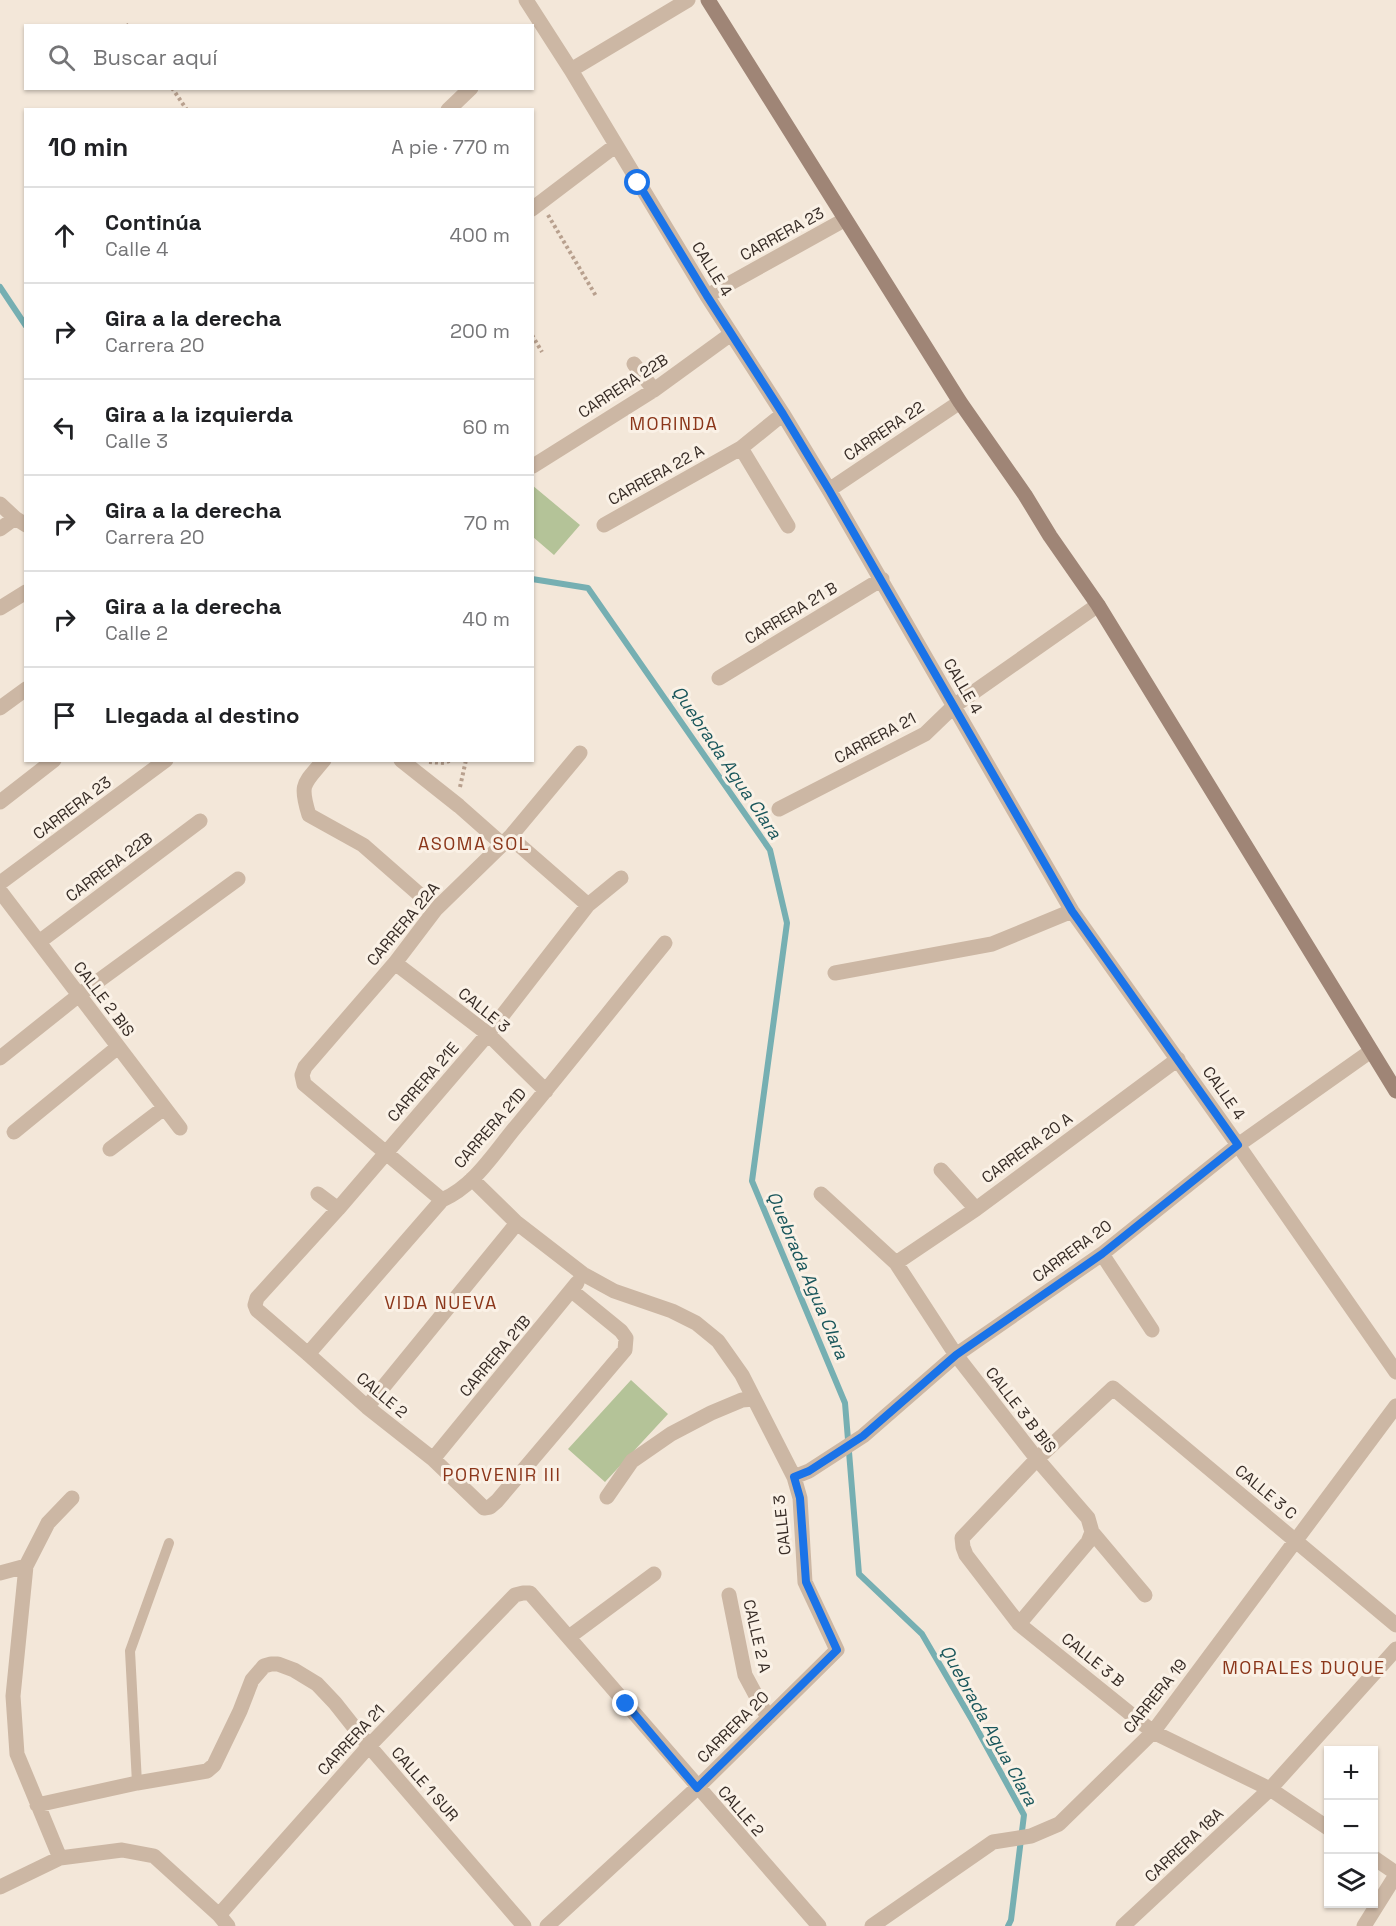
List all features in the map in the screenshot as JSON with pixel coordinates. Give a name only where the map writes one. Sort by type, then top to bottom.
[{"type":"street","name":"CALLE 4","points":[[526,0],[537,25],[571,70],[707,296],[829,490],[1072,911],[1396,1372]]},
{"type":"street","points":[[571,70],[688,0]]},
{"type":"street","points":[[708,0],[960,402],[1098,604],[1396,1091]]},
{"type":"street","points":[[450,108],[469,90]]},
{"type":"street","points":[[537,207],[615,146]]},
{"type":"street","name":"CARRERA 23","points":[[707,296],[844,220]]},
{"type":"street","name":"CARRERA 22B","points":[[534,465],[654,390],[731,334]]},
{"type":"street","points":[[634,364],[654,390]]},
{"type":"street","name":"CARRERA 22","points":[[829,490],[960,402]]},
{"type":"street","name":"CARRERA 22 A","points":[[604,525],[741,448],[783,414]]},
{"type":"street","points":[[741,448],[788,526]]},
{"type":"street","points":[[0,504],[20,521],[0,529]]},
{"type":"street","name":"CARRERA 21 B","points":[[718,678],[882,579]]},
{"type":"street","points":[[0,608],[24,592]]},
{"type":"street","name":"CARRERA 21","points":[[779,809],[925,734],[954,706],[1098,604]]},
{"type":"street","points":[[0,708],[24,690]]},
{"type":"street","name":"CARRERA 22A","points":[[387,1153],[304,1084],[302,1075],[305,1067],[395,963],[436,909],[506,841],[580,753]]},
{"type":"street","points":[[0,802],[51,762]]},
{"type":"street","name":"CARRERA 23","points":[[0,884],[163,762]]},
{"type":"street","points":[[322,762],[304,784],[304,796],[309,814],[363,844],[436,909]]},
{"type":"street","points":[[404,762],[588,905]]},
{"type":"street","name":"CARRERA 22B","points":[[39,942],[200,821]]},
{"type":"street","name":"CARRERA 21E","points":[[257,1310],[255,1305],[257,1298],[387,1153],[488,1034],[588,905],[621,878]]},
{"type":"street","points":[[0,1058],[79,995],[238,879]]},
{"type":"street","name":"CALLE 2 BIS","points":[[0,891],[180,1128]]},
{"type":"street","points":[[835,974],[992,944],[1072,911]]},
{"type":"street","name":"CARRERA 21D","points":[[308,1354],[442,1200],[456,1194],[472,1179],[665,943]]},
{"type":"street","name":"CALLE 3","points":[[395,963],[488,1034],[546,1090]]},
{"type":"street","points":[[14,1132],[118,1047]]},
{"type":"street","name":"CARRERA 20","points":[[794,1477],[809,1471],[863,1436],[956,1355],[1102,1254],[1238,1145],[1371,1052]]},
{"type":"street","name":"CARRERA 20 A","points":[[896,1263],[976,1209],[1178,1059]]},
{"type":"street","points":[[110,1149],[164,1108]]},
{"type":"street","points":[[387,1153],[442,1200]]},
{"type":"street","points":[[941,1170],[976,1209]]},
{"type":"street","name":"CALLE 3","points":[[472,1179],[517,1223],[583,1274],[614,1291],[672,1311],[696,1323],[718,1341],[742,1375],[794,1477],[800,1498],[806,1582],[837,1650]]},
{"type":"street","points":[[318,1194],[338,1209]]},
{"type":"street","name":"CALLE 3 B BIS","points":[[820,1194],[896,1263],[956,1355],[1037,1460],[1088,1518],[1092,1532],[1145,1595]]},
{"type":"street","points":[[367,1407],[517,1223]]},
{"type":"street","points":[[1102,1254],[1152,1330]]},
{"type":"street","name":"CARRERA 21B","points":[[433,1460],[572,1291],[583,1274]]},
{"type":"street","name":"CALLE 2","points":[[257,1310],[367,1407],[433,1460],[483,1508],[490,1507],[497,1501],[625,1350],[626,1338],[621,1331],[572,1291]]},
{"type":"street","name":"CALLE 3 C","points":[[1037,1460],[1113,1388],[1396,1624]]},
{"type":"street","points":[[607,1497],[632,1461],[671,1434],[711,1413],[742,1400],[754,1399]]},
{"type":"street","name":"CARRERA 19","points":[[872,1926],[993,1842],[1031,1836],[1059,1824],[1153,1732],[1396,1406]]},
{"type":"street","name":"CALLE 3 B","points":[[1037,1460],[962,1538],[966,1555],[1020,1624],[1153,1732],[1270,1789],[1324,1825]]},
{"type":"street","points":[[60,1858],[17,1754],[13,1696],[26,1566],[48,1522],[72,1498]]},
{"type":"street","points":[[1020,1624],[1088,1542],[1092,1532]]},
{"type":"street","points":[[0,1573],[26,1566]]},
{"type":"street","points":[[570,1637],[654,1574]]},
{"type":"street","name":"CALLE 2","points":[[515,1595],[530,1593],[819,1926]]},
{"type":"street","name":"CARRERA 21","points":[[223,1921],[369,1746],[515,1595]]},
{"type":"street","name":"CALLE 2 A","points":[[729,1595],[745,1675],[768,1718]]},
{"type":"street","name":"CARRERA 18A","points":[[1123,1926],[1270,1789],[1396,1649]]},
{"type":"street","name":"CARRERA 20","points":[[547,1926],[697,1788],[837,1650]]},
{"type":"street","name":"CALLE 1 SUR","points":[[137,1784],[207,1771],[214,1765],[252,1680],[264,1666],[278,1664],[294,1670],[317,1684],[335,1703],[369,1746],[524,1926]]},
{"type":"street","points":[[37,1805],[137,1784]]},
{"type":"street","points":[[0,1887],[60,1858],[122,1850],[154,1856],[223,1921]]},
{"type":"street","points":[[1364,1926],[1396,1874],[1378,1861]]},
{"type":"lane","points":[[137,1784],[130,1651],[169,1543]]},
{"type":"path","points":[[173,90],[186,108]]},
{"type":"path","points":[[537,207],[596,296]]},
{"type":"path","points":[[534,338],[543,352]]},
{"type":"path","points":[[459,806],[462,770],[465,762]]},
{"type":"green space","points":[[534,487],[580,525],[554,555],[534,538]]},
{"type":"green space","points":[[631,1380],[668,1414],[605,1482],[568,1449]]},
{"type":"waterway","name":"Quebrada Agua Clara","points":[[0,287],[24,323]]},
{"type":"waterway","name":"Quebrada Agua Clara","points":[[534,579],[588,588],[770,850],[787,923],[752,1181],[845,1403],[859,1574],[922,1634],[1024,1815],[1011,1920],[1008,1926]]},
{"type":"district","name":"MORINDA","points":[[674,423]]},
{"type":"district","name":"ASOMA SOL","points":[[474,843]]},
{"type":"district","name":"VIDA NUEVA","points":[[441,1302]]},
{"type":"district","name":"PORVENIR III","points":[[502,1474]]},
{"type":"district","name":"MORALES DUQUE","points":[[1304,1667]]},
{"type":"route","points":[[626,1704],[697,1788],[837,1650],[806,1582],[800,1498],[794,1477],[809,1471],[863,1436],[956,1355],[1102,1254],[1238,1145],[1072,911],[829,490],[638,183]]}]
